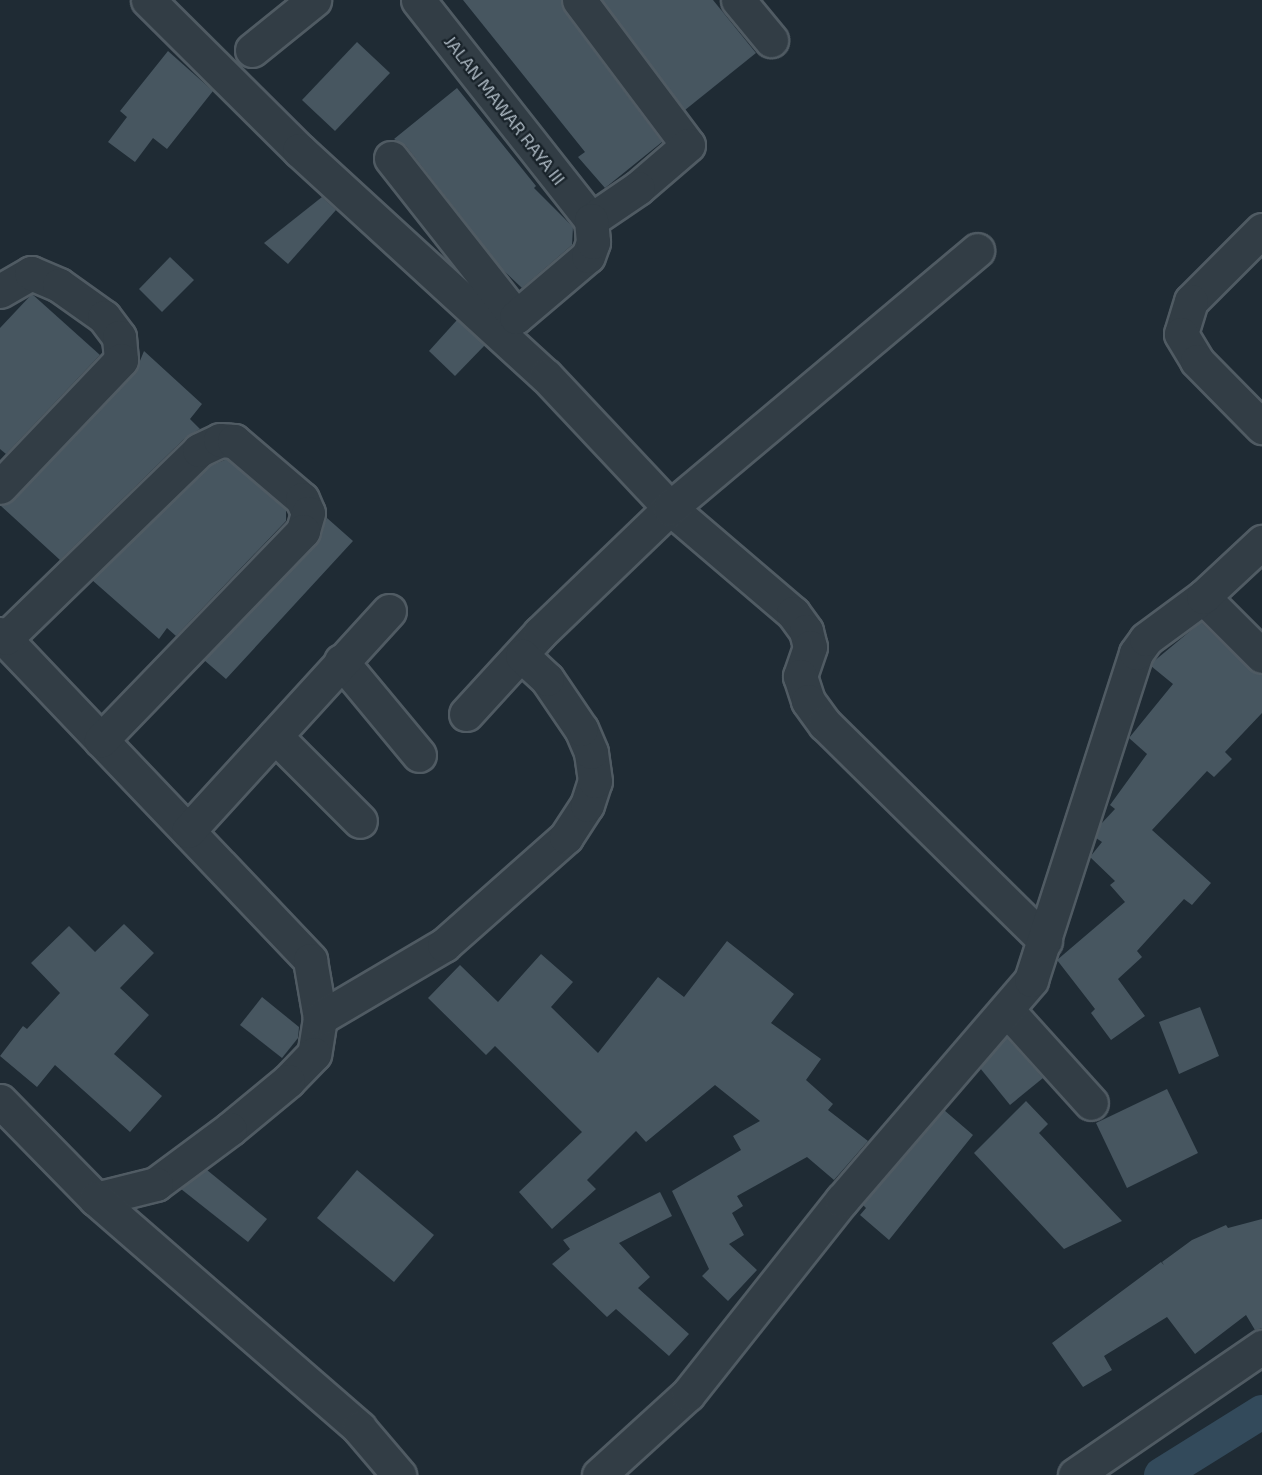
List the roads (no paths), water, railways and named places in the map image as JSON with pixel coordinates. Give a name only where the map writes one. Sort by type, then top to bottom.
[{"type":"street","points":[[148,0],[299,150],[546,376],[670,508],[793,613],[806,631],[810,647],[800,676],[808,701],[825,724],[1045,941]]},
{"type":"street","points":[[252,50],[314,0]]},
{"type":"street","name":"JALAN MAWAR RAYA III","points":[[418,0],[591,220]]},
{"type":"street","points":[[391,158],[516,317],[588,256],[593,242],[591,220],[638,188],[688,145],[579,0]]},
{"type":"street","points":[[751,5],[771,40]]},
{"type":"street","points":[[1262,230],[1191,301],[1181,334],[1197,361],[1262,427]]},
{"type":"street","points":[[466,714],[522,656],[540,633],[670,508],[977,250]]},
{"type":"street","points":[[0,291],[31,273],[59,285],[104,317],[119,338],[121,360],[0,487]]},
{"type":"street","points":[[96,1199],[156,1184],[230,1129],[288,1081],[314,1054],[320,1018],[310,960],[101,740],[3,636],[199,450],[220,440],[234,441],[302,499],[308,513],[303,531],[101,740]]},
{"type":"street","points":[[599,1475],[688,1394],[842,1200],[1031,980],[1136,653],[1146,639],[1203,597],[1262,542]]},
{"type":"street","points":[[1203,597],[1262,656]]},
{"type":"street","points":[[188,831],[389,611]]},
{"type":"street","points":[[320,1018],[444,945],[566,837],[587,805],[595,781],[591,752],[585,737],[547,678],[522,656]]},
{"type":"street","points":[[341,661],[419,755]]},
{"type":"street","points":[[275,736],[360,821]]},
{"type":"street","points":[[1007,1010],[1091,1103]]},
{"type":"street","points":[[0,1101],[96,1199],[359,1428],[399,1475]]},
{"type":"street","points":[[1075,1475],[1262,1347]]},
{"type":"waterway","points":[[1161,1475],[1262,1412]]}]
